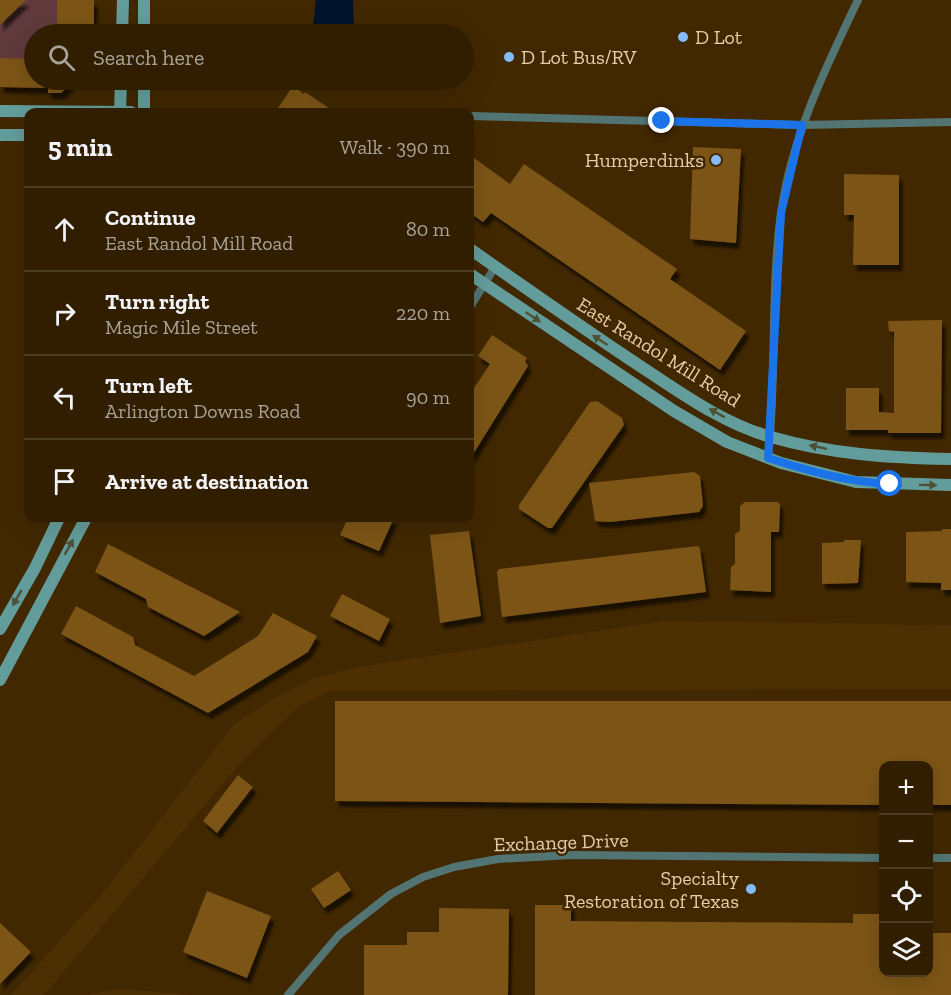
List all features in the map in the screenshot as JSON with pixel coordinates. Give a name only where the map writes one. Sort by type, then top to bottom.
[{"type":"main road","points":[[122,24],[123,0]]},
{"type":"main road","points":[[144,0],[144,24]]},
{"type":"main road","points":[[120,108],[121,90]]},
{"type":"main road","points":[[144,90],[144,108]]},
{"type":"main road","points":[[0,111],[24,111]]},
{"type":"main road","points":[[0,135],[24,135]]},
{"type":"main road","name":"East Randol Mill Road","points":[[474,252],[686,396],[737,424],[770,437],[850,454],[951,459]]},
{"type":"main road","name":"East Randol Mill Road","points":[[474,277],[677,413],[727,442],[768,458],[856,482],[951,485]]},
{"type":"main road","points":[[0,628],[35,568],[57,522]]},
{"type":"main road","points":[[0,680],[84,522]]},
{"type":"main road","points":[[35,568],[53,578]]},
{"type":"street","points":[[768,458],[781,213],[802,125],[821,77],[858,0]]},
{"type":"street","points":[[474,116],[802,125],[951,122]]},
{"type":"street","points":[[474,300],[495,267]]},
{"type":"street","name":"Exchange Drive","points":[[288,995],[339,935],[391,894],[423,877],[449,868],[498,859],[572,855],[879,858]]},
{"type":"street","points":[[933,858],[951,858]]},
{"type":"shaded area","points":[[0,0],[94,0],[94,24],[24,24],[24,88],[0,87]]},
{"type":"shaded area","points":[[48,90],[63,90],[62,93],[48,93]]},
{"type":"shaded area","points":[[664,621],[951,625],[951,689],[330,691],[298,707],[237,767],[44,995],[11,995],[106,889],[235,723],[278,696],[315,678],[364,666]]},
{"type":"shaded area","points":[[115,989],[172,993],[188,995],[88,995]]},
{"type":"water","points":[[316,0],[353,0],[354,24],[313,24]]},
{"type":"building","points":[[0,0],[26,0],[0,25]]},
{"type":"building","points":[[57,0],[94,0],[94,24],[57,24]]},
{"type":"building","points":[[0,58],[24,59],[24,88],[0,87]]},
{"type":"building","points":[[48,90],[64,90],[61,93],[48,93]]},
{"type":"building","points":[[290,90],[298,90],[329,108],[278,108]]},
{"type":"building","points":[[693,147],[741,149],[736,243],[690,239]]},
{"type":"building","points":[[474,158],[510,184],[524,164],[677,269],[670,279],[746,331],[720,370],[491,213],[483,222],[474,216]]},
{"type":"building","points":[[844,174],[899,175],[899,265],[853,265],[854,215],[844,215]]},
{"type":"building","points":[[942,320],[941,433],[846,430],[846,388],[879,388],[879,412],[894,413],[894,332],[889,331],[888,321]]},
{"type":"building","points":[[492,335],[527,358],[525,361],[528,366],[474,453],[474,388],[490,364],[478,356]]},
{"type":"building","points":[[597,401],[622,418],[624,425],[552,528],[548,528],[519,509],[519,505],[590,402]]},
{"type":"building","points":[[694,472],[700,476],[703,506],[699,512],[610,522],[595,521],[589,483]]},
{"type":"building","points":[[745,502],[777,502],[780,504],[779,532],[771,532],[771,592],[730,590],[731,567],[735,564],[735,534],[740,531],[740,506]]},
{"type":"building","points":[[346,522],[392,522],[379,551],[340,535]]},
{"type":"building","points":[[942,529],[951,529],[951,590],[941,590],[941,583],[906,582],[906,532],[942,531]]},
{"type":"building","points":[[469,531],[481,616],[440,623],[430,535]]},
{"type":"building","points":[[844,540],[861,540],[858,583],[822,584],[822,543],[844,542]]},
{"type":"building","points":[[108,544],[240,612],[204,636],[148,607],[146,599],[95,572]]},
{"type":"building","points":[[698,546],[706,592],[502,617],[497,572],[499,569]]},
{"type":"building","points":[[342,594],[390,619],[379,641],[330,616]]},
{"type":"building","points":[[76,606],[133,637],[135,645],[194,676],[258,636],[273,613],[317,636],[308,652],[208,713],[61,634]]},
{"type":"building","points":[[335,701],[951,701],[951,805],[933,805],[933,761],[879,761],[879,805],[335,801]]},
{"type":"building","points":[[238,775],[253,787],[217,833],[203,821]]},
{"type":"building","points":[[338,871],[351,890],[324,908],[311,889]]},
{"type":"building","points":[[207,891],[271,916],[247,978],[183,952]]},
{"type":"building","points":[[535,905],[571,905],[571,921],[853,923],[853,914],[879,914],[879,977],[933,977],[933,933],[951,933],[951,995],[535,995]]},
{"type":"building","points":[[439,908],[509,909],[508,995],[364,995],[364,945],[407,945],[407,932],[439,932]]},
{"type":"building","points":[[0,923],[31,952],[0,984]]},
{"type":"place","name":"D Lot","points":[[683,37]]},
{"type":"place","name":"D Lot Bus/RV","points":[[509,57]]},
{"type":"place","name":"Humperdinks","points":[[716,160]]},
{"type":"place","name":"Specialty Restoration of Texas","points":[[751,889]]},
{"type":"route","points":[[662,121],[802,125],[781,213],[768,458],[823,475],[856,482],[890,484]]}]
